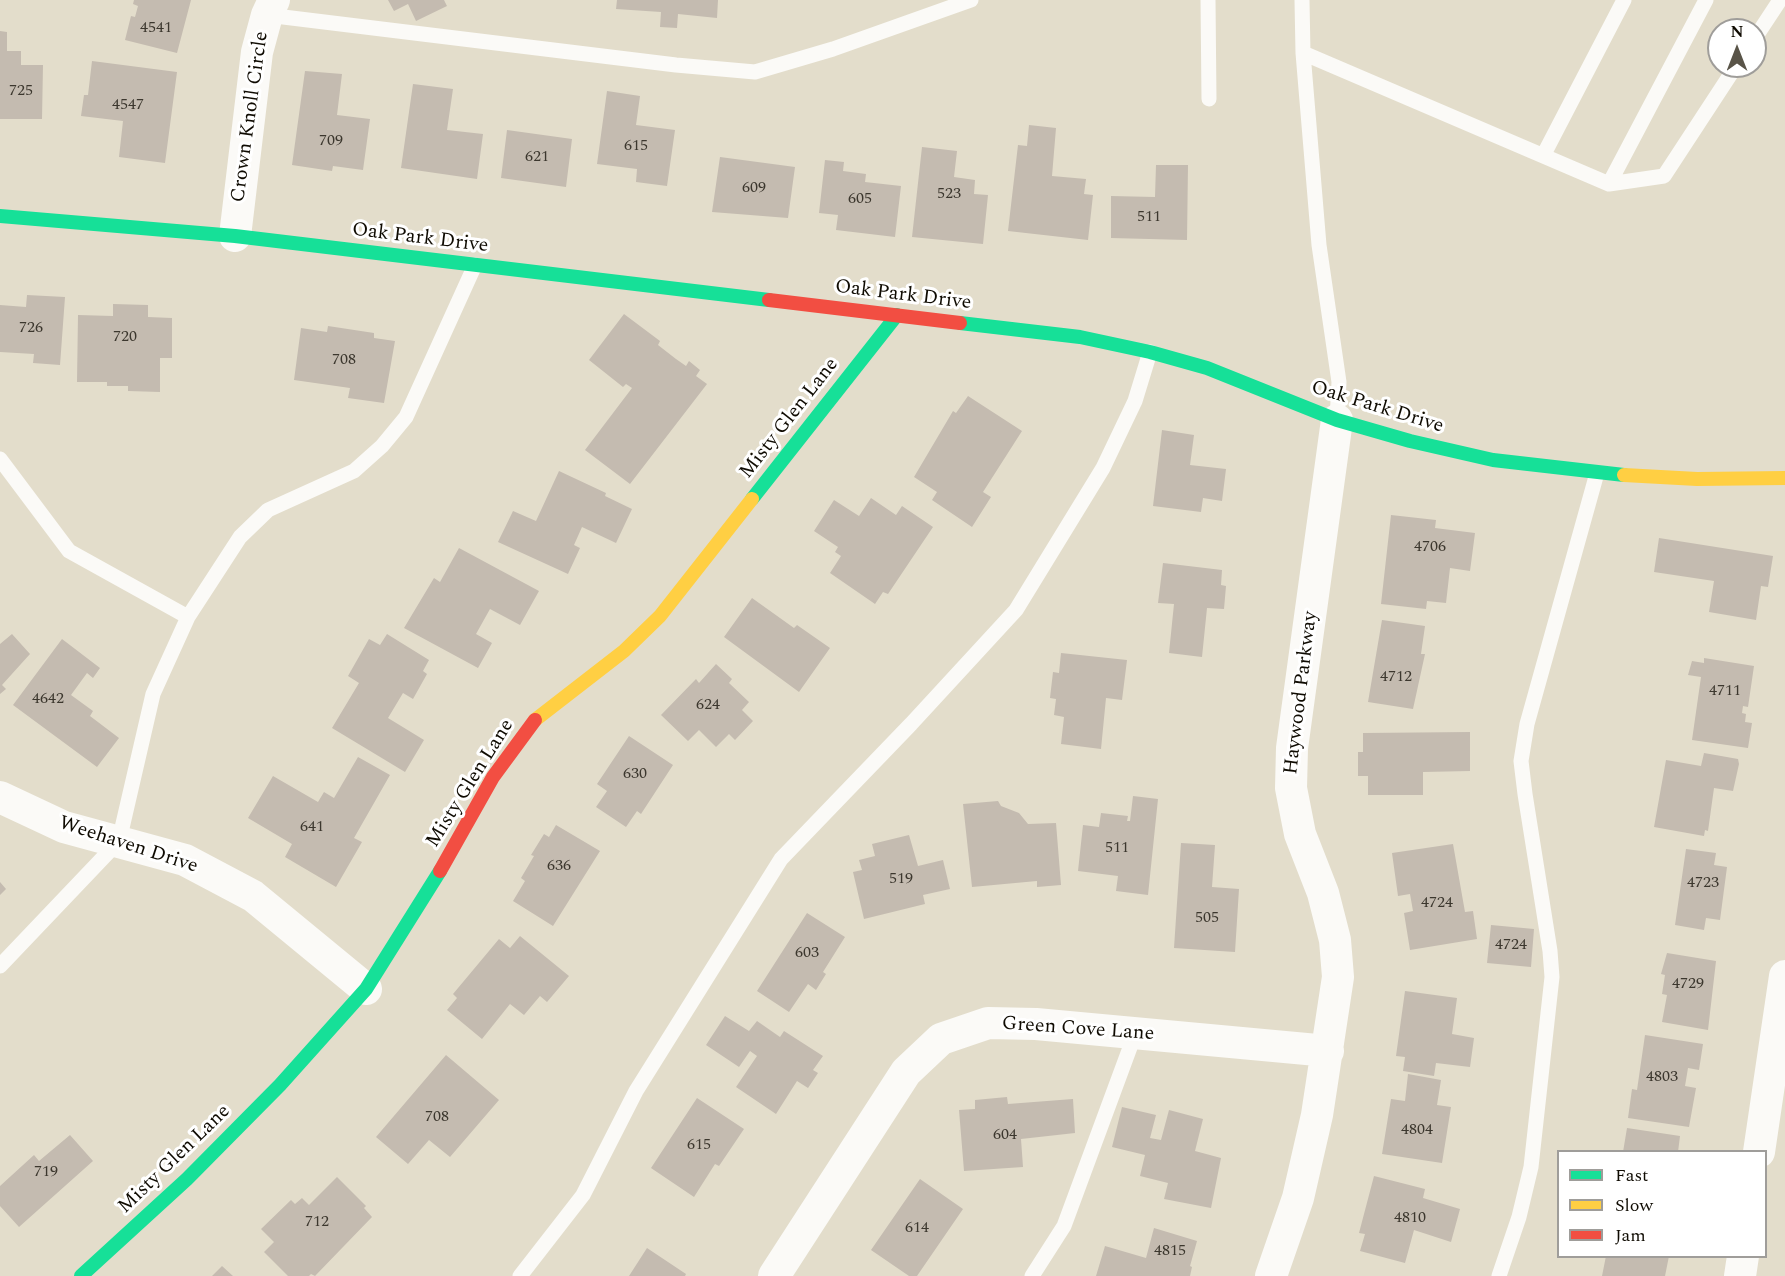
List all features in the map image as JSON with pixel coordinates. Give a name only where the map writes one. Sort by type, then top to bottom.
[{"type":"street","name":"Crown Knoll Circle","points":[[235,236],[257,52],[270,8]]},
{"type":"street","name":"Oak Park Drive","points":[[0,216],[235,236],[1080,337],[1150,352],[1207,368],[1337,420],[1410,441],[1493,460],[1597,472],[1697,479],[1785,478]]},
{"type":"street","name":"Misty Glen Lane","points":[[81,1276],[187,1179],[280,1085],[366,989],[429,891],[493,777],[534,721],[624,651],[660,616],[897,315]]},
{"type":"street","name":"Haywood Parkway","points":[[1271,1276],[1298,1198],[1317,1115],[1338,977],[1335,940],[1323,893],[1300,834],[1291,788],[1292,748],[1337,420]]},
{"type":"street","name":"Weehaven Drive","points":[[0,797],[64,827],[185,860],[254,896],[366,989]]},
{"type":"street","points":[[1759,1150],[1785,975]]},
{"type":"street","name":"Green Cove Lane","points":[[774,1276],[906,1072],[940,1039],[988,1023],[1036,1024],[1328,1051]]},
{"type":"street","points":[[1740,1276],[1743,1258]]},
{"type":"lane","points":[[270,8],[676,65],[755,72],[833,50],[970,0]]},
{"type":"lane","points":[[1208,0],[1209,99]]},
{"type":"lane","points":[[1302,0],[1303,53],[1319,245],[1340,382],[1337,420]]},
{"type":"lane","points":[[1544,154],[1624,0]]},
{"type":"lane","points":[[1609,184],[1706,0]]},
{"type":"lane","points":[[1767,20],[1780,0]]},
{"type":"lane","points":[[1303,53],[1544,154],[1609,184],[1664,176],[1728,78]]},
{"type":"lane","points":[[0,966],[119,841],[153,694],[188,617],[240,537],[268,510],[354,471],[382,446],[406,417],[475,266]]},
{"type":"lane","points":[[520,1276],[583,1195],[646,1073],[781,859],[911,724],[1016,610],[1103,468],[1134,401],[1150,352]]},
{"type":"lane","points":[[0,459],[69,550],[188,617]]},
{"type":"lane","points":[[1499,1276],[1519,1217],[1531,1167],[1552,977],[1521,761],[1527,724],[1597,472]]},
{"type":"lane","points":[[1032,1276],[1064,1226],[1134,1034]]},
{"type":"building","points":[[134,0],[191,0],[177,53],[125,40],[131,16],[135,17],[138,6],[133,4]]},
{"type":"building","points":[[388,0],[444,0],[447,6],[416,21],[408,4],[394,11]]},
{"type":"building","points":[[617,0],[718,0],[717,18],[678,14],[677,28],[660,27],[661,12],[616,9]]},
{"type":"building","points":[[0,31],[7,32],[7,51],[21,51],[21,65],[43,65],[42,119],[0,119]]},
{"type":"building","points":[[92,61],[177,72],[165,163],[119,157],[123,121],[81,116],[84,95],[88,95]]},
{"type":"building","points":[[305,71],[342,74],[337,115],[370,119],[363,170],[333,166],[332,171],[292,165]]},
{"type":"building","points":[[413,84],[453,89],[447,130],[483,134],[477,179],[401,168]]},
{"type":"building","points":[[607,91],[640,96],[636,125],[675,130],[667,186],[636,182],[637,169],[597,164]]},
{"type":"building","points":[[1029,125],[1056,128],[1052,176],[1086,179],[1084,194],[1093,195],[1088,240],[1008,231],[1018,145],[1027,146]]},
{"type":"building","points":[[507,130],[572,139],[566,187],[501,178]]},
{"type":"building","points":[[922,147],[957,151],[954,177],[975,180],[974,194],[988,195],[983,244],[912,237]]},
{"type":"building","points":[[720,157],[795,167],[788,218],[712,212]]},
{"type":"building","points":[[825,160],[844,162],[843,171],[866,174],[865,182],[901,186],[895,237],[836,230],[838,215],[819,213]]},
{"type":"building","points":[[1156,165],[1188,165],[1187,240],[1111,238],[1111,196],[1155,197]]},
{"type":"building","points":[[27,295],[65,297],[60,365],[33,363],[34,354],[0,352],[0,305],[26,307]]},
{"type":"building","points":[[113,304],[148,305],[148,317],[172,318],[172,358],[160,358],[160,392],[128,391],[128,386],[107,386],[107,382],[77,382],[78,315],[113,316]]},
{"type":"building","points":[[624,314],[660,341],[658,345],[676,359],[686,366],[689,361],[700,370],[696,376],[707,384],[630,484],[585,450],[632,388],[626,384],[623,387],[589,360]]},
{"type":"building","points":[[328,326],[374,333],[374,338],[395,341],[384,403],[348,398],[350,388],[294,380],[301,328],[327,332]]},
{"type":"building","points":[[968,396],[1022,431],[983,492],[991,497],[972,527],[932,500],[937,492],[914,477],[953,411],[956,413]]},
{"type":"building","points":[[1162,430],[1194,435],[1190,465],[1226,469],[1222,501],[1203,498],[1201,512],[1153,506]]},
{"type":"building","points":[[559,471],[606,493],[605,496],[632,509],[616,543],[582,527],[574,545],[580,548],[568,574],[498,542],[513,511],[536,521]]},
{"type":"building","points":[[871,498],[896,515],[902,506],[933,527],[888,594],[883,592],[875,604],[830,573],[841,556],[835,552],[838,547],[814,531],[834,500],[859,516]]},
{"type":"building","points":[[1391,515],[1436,520],[1435,528],[1475,533],[1470,571],[1450,568],[1446,603],[1427,601],[1426,609],[1381,604]]},
{"type":"building","points":[[1659,538],[1773,556],[1768,587],[1761,586],[1756,620],[1709,612],[1714,581],[1654,572]]},
{"type":"building","points":[[459,548],[539,591],[520,625],[490,609],[476,634],[492,643],[478,668],[404,628],[434,578],[440,582]]},
{"type":"building","points":[[1163,563],[1222,570],[1221,585],[1226,586],[1224,609],[1207,608],[1202,657],[1169,653],[1174,604],[1158,603]]},
{"type":"building","points":[[752,598],[794,628],[797,625],[830,648],[799,692],[724,637]]},
{"type":"building","points":[[1382,620],[1425,626],[1421,654],[1425,654],[1413,709],[1368,702]]},
{"type":"building","points":[[12,634],[30,654],[2,685],[6,689],[0,694],[0,644]]},
{"type":"building","points":[[387,634],[429,660],[423,671],[427,674],[413,699],[403,693],[388,718],[424,740],[405,772],[332,728],[359,683],[348,676],[369,639],[380,645]]},
{"type":"building","points":[[62,639],[100,668],[93,678],[87,673],[71,695],[93,711],[90,716],[119,738],[97,767],[13,705]]},
{"type":"building","points":[[1061,653],[1127,660],[1122,700],[1106,698],[1101,749],[1061,744],[1064,717],[1054,715],[1056,699],[1050,698],[1053,672],[1059,673]]},
{"type":"building","points":[[1704,658],[1754,666],[1748,707],[1743,706],[1742,713],[1746,714],[1745,722],[1752,723],[1748,748],[1692,740],[1701,677],[1688,675],[1692,661],[1704,663]]},
{"type":"building","points":[[716,664],[732,679],[729,683],[749,702],[742,710],[753,721],[735,740],[729,734],[716,747],[699,730],[688,741],[661,715],[696,679],[699,683]]},
{"type":"building","points":[[1470,732],[1470,771],[1423,772],[1423,795],[1368,795],[1368,776],[1358,776],[1358,752],[1363,752],[1363,733]]},
{"type":"building","points":[[629,736],[673,765],[641,814],[637,811],[626,827],[596,807],[607,791],[597,784]]},
{"type":"building","points":[[1704,753],[1738,759],[1739,764],[1733,791],[1714,788],[1708,831],[1705,830],[1704,836],[1654,827],[1666,760],[1701,766]]},
{"type":"building","points":[[358,757],[390,775],[354,838],[362,842],[336,887],[285,857],[292,844],[248,818],[273,776],[318,802],[324,792],[334,798]]},
{"type":"building","points":[[1133,796],[1158,799],[1148,895],[1116,891],[1118,876],[1078,871],[1083,825],[1099,827],[1101,813],[1128,816],[1127,821],[1130,821]]},
{"type":"building","points":[[998,801],[1001,806],[1019,813],[1028,824],[1056,823],[1061,885],[1037,887],[1037,881],[972,887],[963,804]]},
{"type":"building","points":[[556,825],[600,851],[553,926],[513,901],[525,881],[521,878],[534,856],[531,855],[544,834],[549,837]]},
{"type":"building","points":[[909,835],[918,866],[943,860],[950,889],[923,895],[925,904],[864,919],[853,872],[862,870],[859,860],[875,856],[872,844]]},
{"type":"building","points":[[1181,843],[1215,845],[1212,887],[1239,889],[1235,952],[1174,948]]},
{"type":"building","points":[[1453,844],[1465,912],[1473,911],[1477,939],[1410,950],[1404,913],[1413,911],[1410,894],[1398,896],[1392,853]]},
{"type":"building","points":[[1686,849],[1716,853],[1714,865],[1727,867],[1720,920],[1706,918],[1704,930],[1675,925]]},
{"type":"building","points":[[0,882],[6,889],[0,895]]},
{"type":"building","points":[[807,913],[845,937],[823,972],[826,974],[816,990],[808,984],[789,1012],[757,991]]},
{"type":"building","points":[[1491,925],[1534,929],[1531,967],[1487,963]]},
{"type":"building","points":[[520,936],[569,976],[547,1002],[540,996],[524,1015],[510,1004],[482,1039],[447,1010],[457,998],[453,994],[499,939],[510,948]]},
{"type":"building","points":[[1667,953],[1716,961],[1708,1030],[1662,1022],[1667,995],[1662,994],[1665,975],[1661,974]]},
{"type":"building","points":[[1405,991],[1457,998],[1452,1034],[1474,1038],[1470,1067],[1436,1063],[1434,1076],[1403,1071],[1405,1057],[1396,1056]]},
{"type":"building","points":[[725,1016],[749,1031],[757,1021],[780,1037],[784,1031],[823,1056],[813,1070],[818,1073],[808,1088],[797,1081],[776,1114],[736,1087],[757,1056],[750,1051],[739,1067],[706,1045]]},
{"type":"building","points":[[1645,1035],[1703,1044],[1699,1070],[1688,1068],[1685,1086],[1696,1088],[1689,1127],[1628,1118],[1632,1089],[1637,1090]]},
{"type":"building","points":[[446,1055],[499,1100],[450,1157],[429,1140],[408,1164],[376,1137]]},
{"type":"building","points":[[1408,1074],[1441,1080],[1437,1105],[1451,1107],[1442,1163],[1382,1154],[1391,1099],[1405,1101]]},
{"type":"building","points":[[1007,1097],[1008,1104],[1073,1099],[1075,1133],[1021,1139],[1023,1167],[964,1171],[959,1110],[975,1109],[975,1100]]},
{"type":"building","points":[[697,1098],[744,1129],[719,1166],[715,1164],[694,1197],[651,1168]]},
{"type":"building","points":[[1122,1107],[1156,1115],[1150,1138],[1161,1140],[1169,1110],[1203,1119],[1195,1151],[1221,1158],[1211,1208],[1164,1199],[1168,1183],[1140,1176],[1145,1155],[1112,1147]]},
{"type":"building","points":[[1627,1128],[1680,1136],[1678,1150],[1623,1150]]},
{"type":"building","points":[[70,1135],[93,1161],[19,1227],[0,1206],[0,1186],[34,1155],[39,1161]]},
{"type":"building","points":[[1374,1176],[1425,1189],[1423,1198],[1460,1209],[1451,1242],[1414,1230],[1405,1263],[1360,1251],[1365,1234],[1359,1233]]},
{"type":"building","points":[[337,1177],[366,1206],[364,1208],[372,1217],[315,1276],[311,1274],[309,1276],[288,1276],[264,1252],[274,1242],[261,1229],[291,1200],[295,1204],[302,1198],[309,1205]]},
{"type":"building","points":[[920,1179],[963,1209],[917,1276],[909,1276],[871,1250]]},
{"type":"building","points":[[1154,1228],[1197,1241],[1190,1266],[1192,1267],[1190,1276],[1096,1276],[1105,1246],[1146,1258]]},
{"type":"building","points":[[647,1248],[686,1274],[685,1276],[629,1276]]},
{"type":"building","points":[[1606,1258],[1669,1258],[1665,1276],[1602,1276]]},
{"type":"building","points":[[222,1266],[233,1276],[212,1276]]},
{"type":"traffic: fast","points":[[0,216],[235,236],[769,300]]},
{"type":"traffic: fast","points":[[752,499],[897,315]]},
{"type":"traffic: fast","points":[[960,323],[1080,337],[1150,352],[1207,368],[1337,420],[1410,441],[1493,460],[1624,475]]},
{"type":"traffic: fast","points":[[81,1276],[187,1179],[280,1085],[366,989],[440,871]]},
{"type":"traffic: slow","points":[[1624,475],[1697,479],[1785,478]]},
{"type":"traffic: slow","points":[[535,720],[624,651],[660,616],[752,499]]},
{"type":"traffic: jam","points":[[769,300],[960,323]]},
{"type":"traffic: jam","points":[[440,871],[493,777],[535,720]]}]
